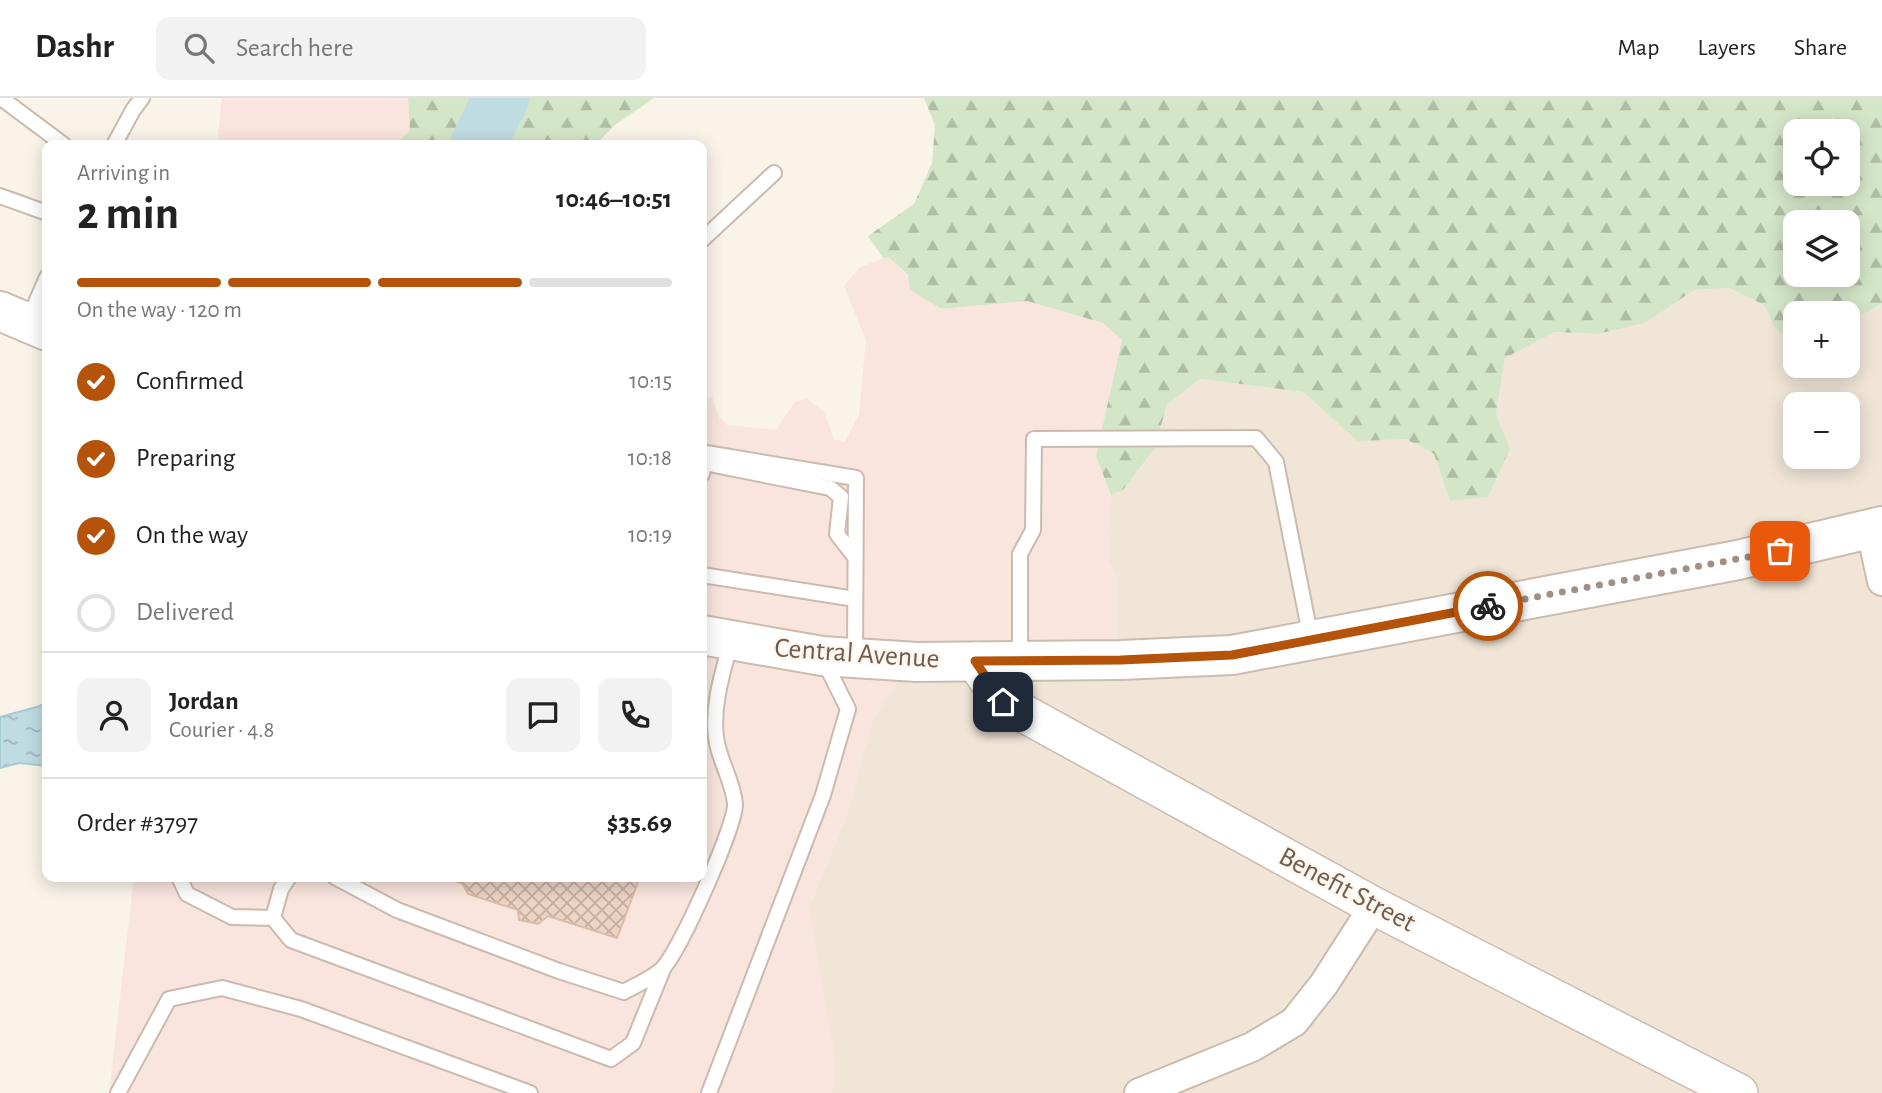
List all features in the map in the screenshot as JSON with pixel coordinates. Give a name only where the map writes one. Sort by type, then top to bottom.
[{"type":"main road","name":"Central Avenue","points":[[716,638],[838,657],[917,662],[1232,655],[1738,560],[1876,528]]},
{"type":"street","points":[[1876,528],[1882,581]]},
{"type":"street","name":"Benefit Street","points":[[975,661],[1003,702],[1374,906],[1739,1093]]},
{"type":"street","points":[[1139,1093],[1252,1047],[1294,1022],[1324,984],[1374,906]]},
{"type":"lane","points":[[1,98],[57,140]]},
{"type":"lane","points":[[117,140],[142,98]]},
{"type":"lane","points":[[707,235],[774,173]]},
{"type":"lane","points":[[0,196],[42,211]]},
{"type":"lane","points":[[25,321],[42,287]]},
{"type":"lane","points":[[1020,661],[1020,554],[1033,530],[1034,439],[1256,438],[1276,461],[1311,639]]},
{"type":"lane","points":[[707,453],[856,478],[855,599],[838,657],[848,709],[823,795],[709,1093]]},
{"type":"lane","points":[[707,469],[830,488],[841,497],[838,534],[855,557]]},
{"type":"lane","points":[[707,576],[855,599]]},
{"type":"lane","points":[[181,882],[187,894],[232,917],[273,918],[291,940],[611,1059],[633,1043],[663,969],[688,926],[722,848],[735,807],[731,782],[709,738],[717,695],[716,638]]},
{"type":"lane","points":[[273,918],[286,882]]},
{"type":"lane","points":[[344,882],[397,910],[559,971],[624,992],[663,969]]},
{"type":"lane","points":[[118,1093],[169,999],[222,988],[301,1009],[530,1093]]},
{"type":"shaded area","points":[[222,98],[408,98],[410,130],[401,140],[218,140]]},
{"type":"shaded area","points":[[888,257],[942,309],[1027,301],[1103,323],[1123,341],[1096,456],[1111,495],[1109,562],[1117,577],[1117,644],[912,659],[872,720],[848,812],[809,906],[835,1057],[835,1087],[831,1093],[109,1093],[133,882],[707,882],[707,398],[712,397],[719,417],[727,425],[776,430],[795,402],[807,399],[824,412],[834,439],[845,442],[859,414],[866,340],[844,286],[860,267]]},
{"type":"shaded area","points":[[1728,288],[1764,305],[1774,326],[1783,333],[1783,378],[1860,378],[1860,315],[1882,303],[1882,1093],[831,1093],[835,1087],[809,907],[848,812],[872,720],[912,659],[1117,577],[1109,562],[1111,495],[1123,490],[1154,449],[1167,405],[1200,379],[1303,392],[1358,440],[1406,439],[1434,454],[1450,501],[1488,497],[1510,449],[1496,414],[1505,358],[1555,332],[1597,334],[1645,323],[1693,290]]},
{"type":"green space","points":[[408,98],[654,98],[615,125],[600,140],[401,140],[410,130]]},
{"type":"green space","points":[[924,98],[1882,98],[1882,303],[1860,315],[1860,301],[1783,301],[1783,333],[1780,333],[1764,305],[1729,288],[1694,290],[1645,323],[1597,334],[1555,332],[1505,358],[1496,414],[1510,449],[1488,497],[1450,501],[1434,454],[1406,439],[1358,441],[1303,392],[1200,379],[1167,405],[1154,449],[1123,490],[1111,495],[1096,456],[1122,340],[1103,323],[1027,301],[942,309],[910,290],[908,275],[888,257],[884,259],[868,236],[914,204],[932,163],[935,125]]},
{"type":"water","points":[[42,705],[42,765],[19,763],[0,768],[0,717]]},
{"type":"building","points":[[458,882],[638,882],[617,938],[548,916],[538,924],[519,920],[518,910],[468,894],[463,884]]},
{"type":"waterway","points":[[480,140],[501,98]]},
{"type":"way so far","points":[[1488,606],[1780,551]]},
{"type":"route","points":[[1003,702],[975,661],[1121,660],[1232,655],[1488,606]]}]
